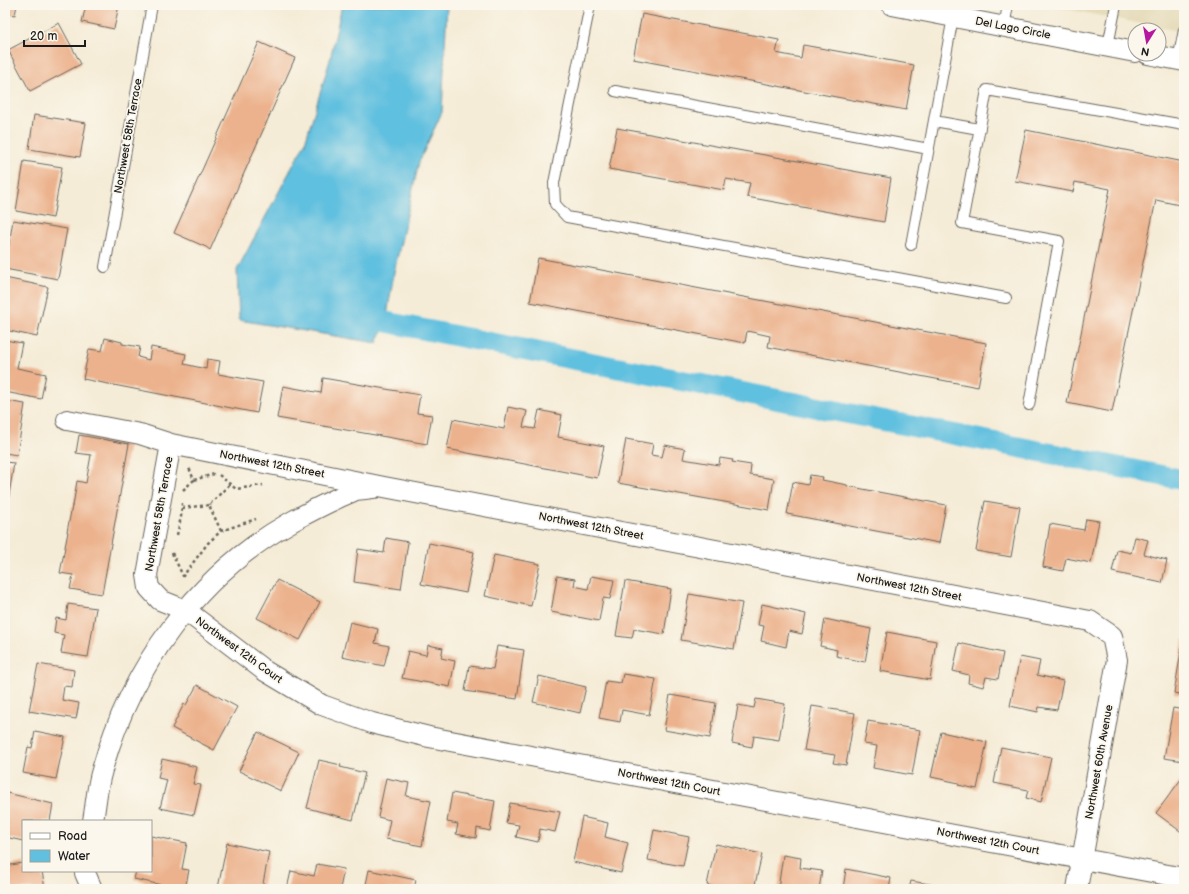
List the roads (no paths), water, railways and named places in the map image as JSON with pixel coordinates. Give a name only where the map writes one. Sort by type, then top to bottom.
[{"type":"street","name":"Del Lago Circle","points":[[892,5],[945,12],[1004,27],[1127,50]]},
{"type":"street","points":[[1167,57],[1181,60]]},
{"type":"street","name":"Northwest 12th Street","points":[[67,420],[140,434],[171,444],[384,486],[1090,621],[1112,636]]},
{"type":"street","name":"Northwest 58th Terrace","points":[[171,444],[147,575],[149,588],[160,600],[185,610]]},
{"type":"street","points":[[93,820],[101,771],[119,721],[134,688],[153,655],[185,610],[232,562],[269,534],[315,508],[356,490],[384,486]]},
{"type":"street","name":"Northwest 12th Court","points":[[185,610],[265,671],[322,705],[372,723],[429,738],[1184,878]]},
{"type":"street","name":"Northwest 60th Avenue","points":[[1077,889],[1118,660],[1112,636]]},
{"type":"street","points":[[85,872],[92,889]]},
{"type":"lane","name":"Northwest 58th Terrace","points":[[105,267],[152,5]]},
{"type":"lane","points":[[590,5],[554,184],[555,204],[567,217],[1006,298]]},
{"type":"lane","points":[[1004,27],[1008,5]]},
{"type":"lane","points":[[1108,46],[1116,5]]},
{"type":"lane","points":[[911,244],[934,121],[945,12]]},
{"type":"lane","points":[[1181,60],[1184,30]]},
{"type":"lane","points":[[1029,405],[1060,241],[962,223],[987,90],[1184,126]]},
{"type":"lane","points":[[615,91],[929,149]]},
{"type":"lane","points":[[934,121],[979,129]]},
{"type":"water","points":[[342,5],[447,5],[442,112],[419,162],[394,272],[386,322],[377,343],[239,320],[237,270],[305,143],[330,60]]},
{"type":"waterway","points":[[386,322],[1184,480]]}]
